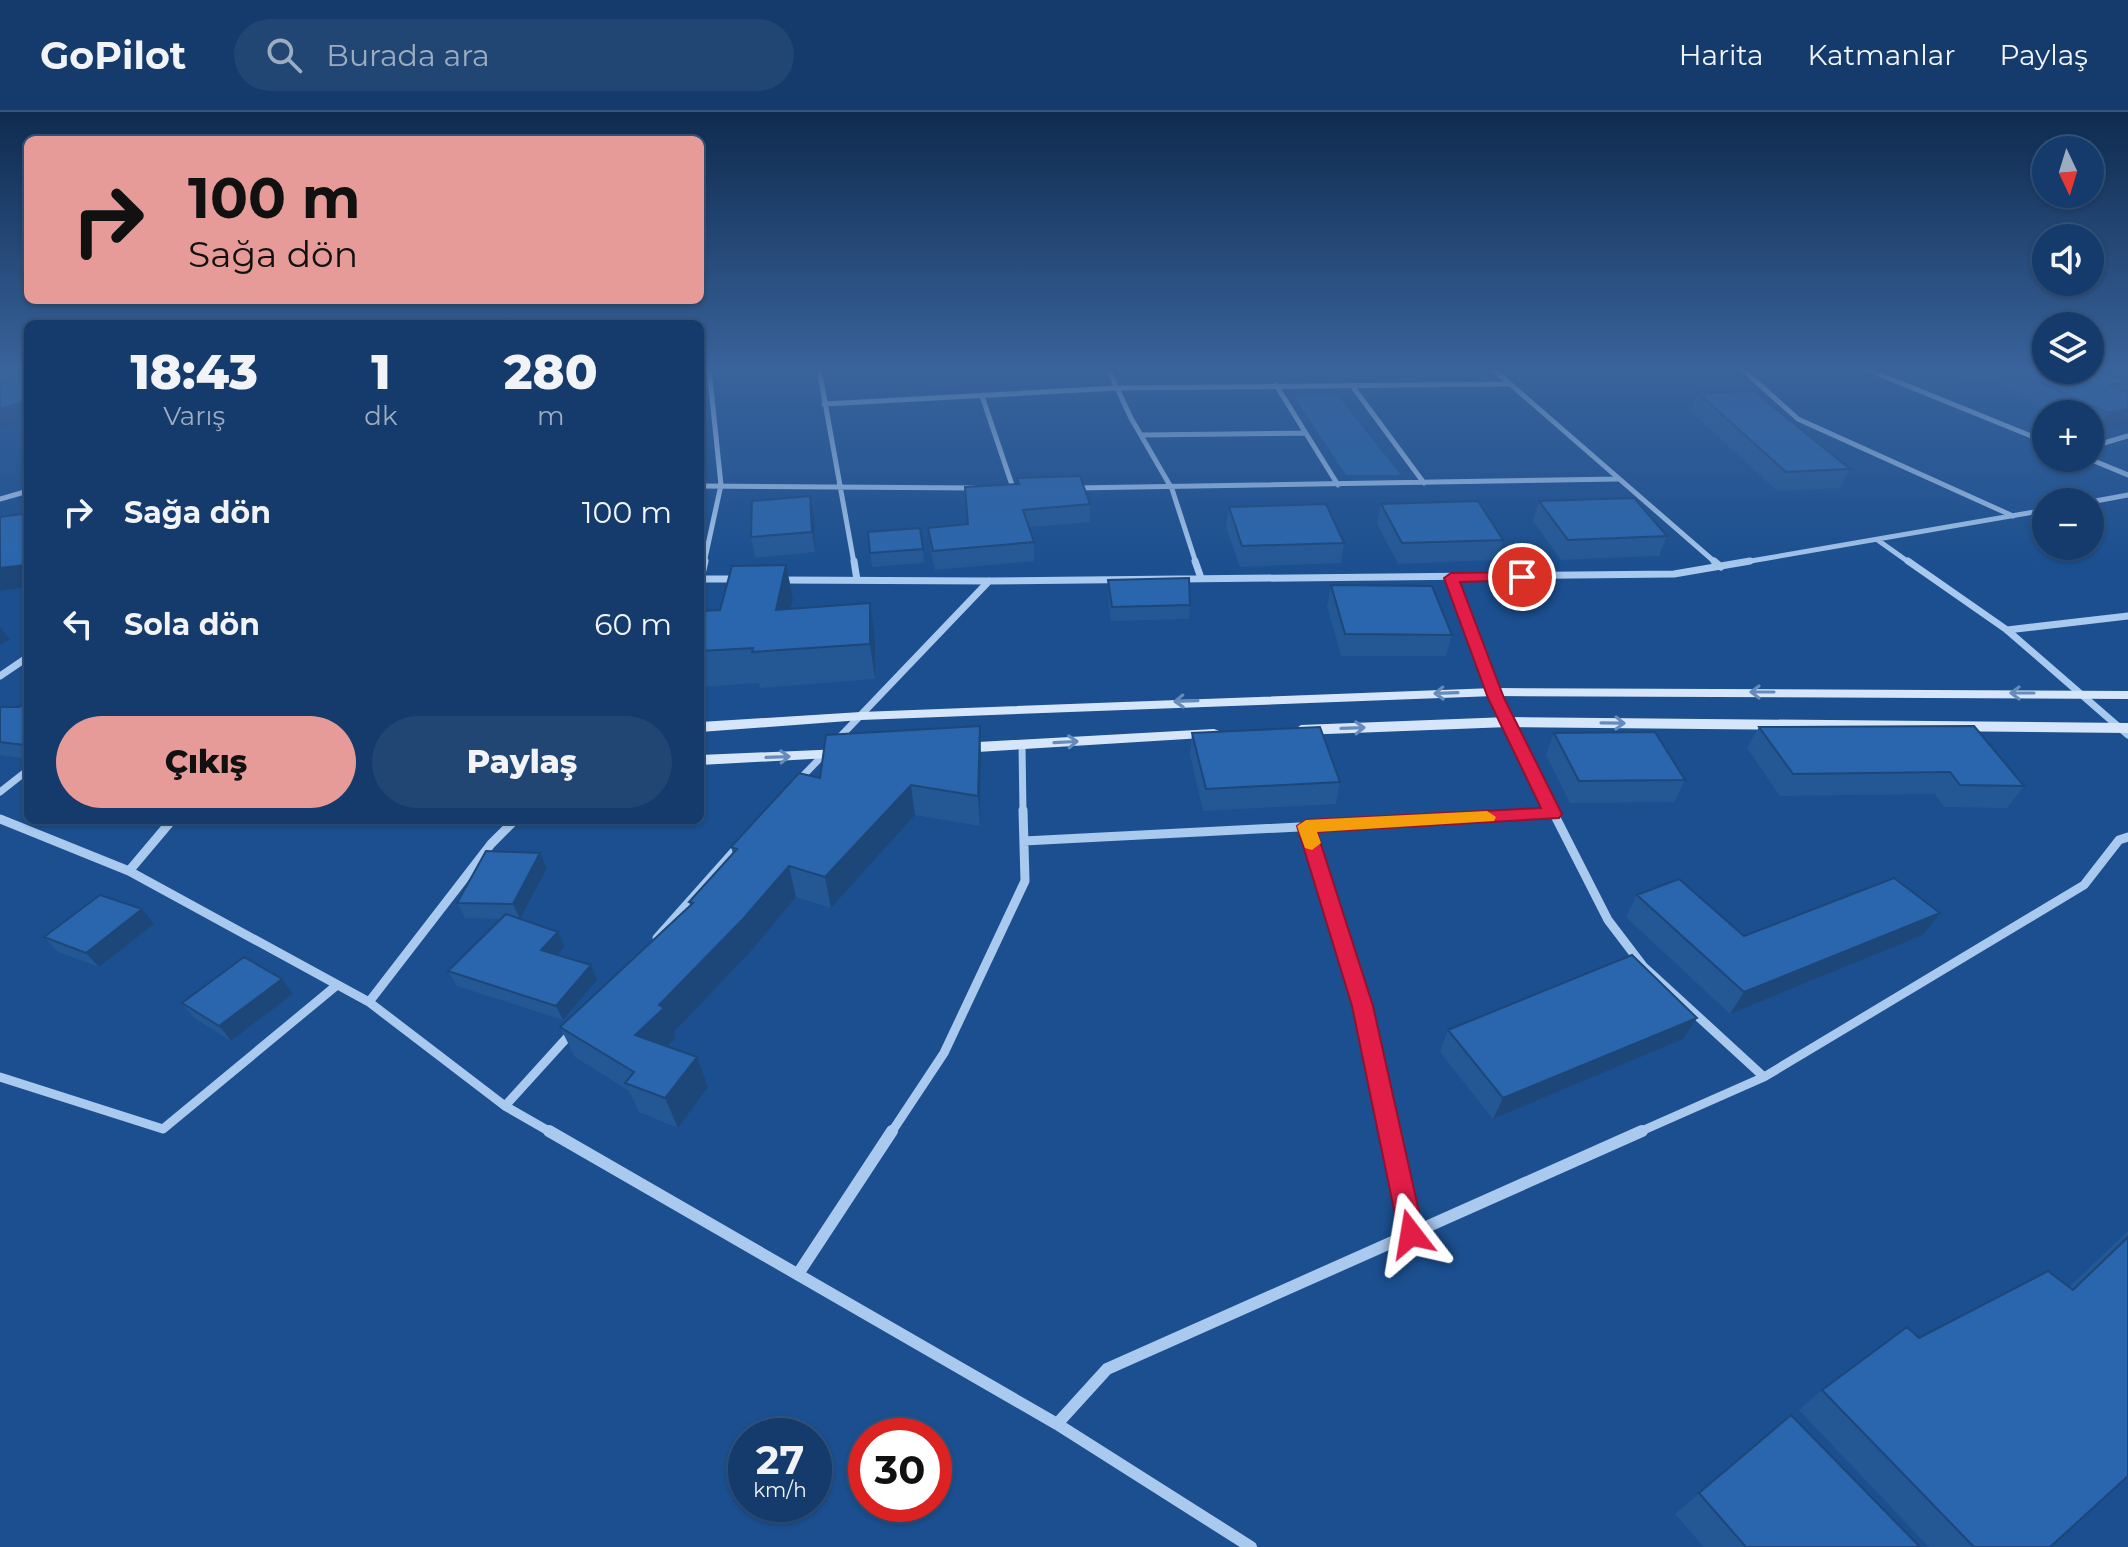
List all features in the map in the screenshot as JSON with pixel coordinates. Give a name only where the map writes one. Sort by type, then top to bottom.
[{"type":"street","points":[[704,561],[721,485],[716,436]]},
{"type":"street","points":[[830,436],[857,580]]},
{"type":"street","points":[[995,436],[1013,488]]},
{"type":"street","points":[[1142,436],[1172,489],[1201,578]]},
{"type":"street","points":[[1307,436],[1338,485]]},
{"type":"street","points":[[1389,436],[1424,483]]},
{"type":"street","points":[[1568,436],[1721,567]]},
{"type":"street","points":[[1836,436],[2013,516]]},
{"type":"street","points":[[2104,443],[2128,436]]},
{"type":"street","points":[[2104,465],[2128,475]]},
{"type":"street","points":[[1061,488],[1172,489],[1618,479]]},
{"type":"street","points":[[704,486],[981,488]]},
{"type":"street","points":[[997,488],[1029,488]]},
{"type":"street","points":[[0,499],[24,492]]},
{"type":"street","points":[[2104,499],[2128,495]]},
{"type":"street","points":[[763,579],[989,581],[1674,574],[2032,513]]},
{"type":"street","points":[[1879,541],[2007,630],[2125,731]]},
{"type":"street","points":[[1451,578],[1494,692],[1608,920],[1643,966],[1764,1077]]},
{"type":"street","points":[[704,579],[748,579]]},
{"type":"street","points":[[791,788],[989,581]]},
{"type":"street","points":[[2007,630],[2128,616]]},
{"type":"street","points":[[0,676],[24,660]]},
{"type":"street","points":[[704,727],[861,716],[1494,692],[2128,695]]},
{"type":"street","points":[[1288,731],[1508,722],[2125,731]]},
{"type":"street","points":[[945,749],[1225,734]]},
{"type":"street","points":[[798,1274],[944,1053],[1025,881],[1022,745]]},
{"type":"street","points":[[704,760],[853,754]]},
{"type":"street","points":[[0,792],[24,773]]},
{"type":"street","points":[[1024,841],[1553,814]]},
{"type":"street","points":[[0,819],[129,871],[369,1002],[505,1106],[1057,1424],[1251,1547]]},
{"type":"street","points":[[129,871],[169,824]]},
{"type":"street","points":[[369,1002],[491,844],[511,824]]},
{"type":"street","points":[[1306,826],[1363,1006],[1411,1234]]},
{"type":"street","points":[[653,941],[748,835]]},
{"type":"street","points":[[1057,1424],[1107,1369],[1764,1077],[2084,885],[2119,840],[2128,837]]},
{"type":"street","points":[[0,1077],[163,1129],[337,985]]},
{"type":"street","points":[[505,1106],[579,1024]]},
{"type":"shaded area","points":[[1320,436],[1370,436],[1401,475],[1346,475]]},
{"type":"building","points":[[1746,436],[1809,436],[1850,469],[1786,472]]},
{"type":"building","points":[[1080,476],[1090,504],[1023,510],[1034,542],[933,551],[928,528],[968,524],[965,487],[1019,484],[1017,478]]},
{"type":"building","points":[[810,496],[812,532],[751,537],[752,501]]},
{"type":"building","points":[[1634,498],[1667,536],[1568,540],[1539,501]]},
{"type":"building","points":[[1478,501],[1503,540],[1402,543],[1381,504]]},
{"type":"building","points":[[1326,504],[1344,543],[1242,546],[1229,507]]},
{"type":"building","points":[[24,512],[24,565],[0,568],[0,517]]},
{"type":"building","points":[[920,528],[923,549],[870,553],[868,532]]},
{"type":"building","points":[[786,565],[776,610],[870,603],[870,644],[752,652],[753,648],[704,651],[704,611],[720,610],[732,566]]},
{"type":"building","points":[[1189,578],[1190,605],[1112,607],[1108,580]]},
{"type":"building","points":[[1331,585],[1432,586],[1452,635],[1345,634]]},
{"type":"building","points":[[24,704],[24,745],[0,742],[0,707],[19,707]]},
{"type":"building","points":[[980,726],[978,796],[911,785],[825,877],[789,866],[743,919],[659,1005],[664,1008],[635,1035],[697,1057],[665,1098],[625,1083],[634,1072],[560,1027],[693,903],[689,902],[737,849],[731,847],[799,773],[820,778],[826,735]]},
{"type":"building","points":[[1974,726],[2024,786],[1960,785],[1950,772],[1793,774],[1759,727]]},
{"type":"building","points":[[1320,727],[1340,782],[1206,789],[1192,733]]},
{"type":"building","points":[[1655,732],[1685,780],[1579,781],[1554,733]]},
{"type":"building","points":[[486,851],[540,853],[513,904],[457,903]]},
{"type":"building","points":[[1894,878],[1940,913],[1744,992],[1637,895],[1679,879],[1744,936]]},
{"type":"building","points":[[100,895],[142,909],[86,953],[44,937]]},
{"type":"building","points":[[506,914],[558,932],[541,950],[591,965],[556,1006],[448,971]]},
{"type":"building","points":[[1632,955],[1697,1018],[1503,1098],[1448,1030]]},
{"type":"building","points":[[244,957],[282,979],[219,1026],[182,1003]]},
{"type":"building","points":[[2128,1237],[2128,1476],[2050,1547],[1974,1547],[1822,1390],[1907,1327],[1919,1338],[2048,1271],[2073,1290]]},
{"type":"building","points":[[1791,1415],[1920,1547],[1746,1547],[1699,1493]]},
{"type":"slow traffic","points":[[1312,843],[1306,826],[1487,817]]},
{"type":"route","points":[[1411,1234],[1363,1006],[1306,826],[1553,814],[1496,698],[1451,578],[1522,577]]}]
